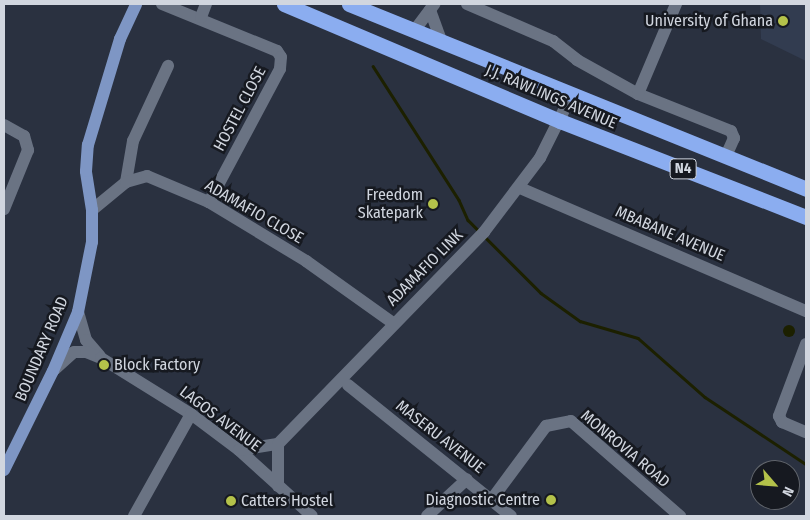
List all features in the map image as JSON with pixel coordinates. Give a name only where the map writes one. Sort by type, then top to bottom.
[{"type":"highway","name":"J.J. RAWLINGS AVENUE","points":[[284,4],[560,121],[806,217]]},
{"type":"highway","name":"J.J. RAWLINGS AVENUE","points":[[349,4],[571,96],[806,189]]},
{"type":"main road","name":"BOUNDARY ROAD","points":[[5,463],[53,371],[78,312],[92,242],[92,210],[86,171],[88,145],[120,40],[136,4]]},
{"type":"street","name":"HOSTEL CLOSE","points":[[162,4],[201,17],[276,50],[281,57],[280,69],[209,202]]},
{"type":"street","points":[[201,17],[206,4]]},
{"type":"street","points":[[638,94],[676,4]]},
{"type":"street","points":[[473,5],[553,41],[577,60],[638,94],[731,131],[734,138],[726,156]]},
{"type":"street","points":[[414,31],[432,7]]},
{"type":"street","points":[[432,7],[441,41]]},
{"type":"street","points":[[126,182],[133,141],[168,66]]},
{"type":"street","name":"ADAMAFIO LINK","points":[[278,444],[393,323],[484,232],[520,188],[560,121],[571,96]]},
{"type":"street","points":[[4,125],[24,136],[28,150],[4,209]]},
{"type":"street","name":"ADAMAFIO CLOSE","points":[[92,210],[126,182],[147,176],[209,202],[306,261],[393,323]]},
{"type":"street","name":"MBABANE AVENUE","points":[[520,188],[806,311]]},
{"type":"street","name":"LAGOS AVENUE","points":[[78,312],[86,340],[101,358]]},
{"type":"street","points":[[806,344],[779,416],[782,422],[806,432]]},
{"type":"street","name":"LAGOS AVENUE","points":[[53,371],[74,352],[86,352],[101,358],[192,414],[239,450],[312,516]]},
{"type":"street","name":"MASERU AVENUE","points":[[348,385],[511,516]]},
{"type":"street","points":[[134,516],[192,414]]},
{"type":"street","name":"MONROVIA ROAD","points":[[492,499],[546,426],[571,421],[680,516]]},
{"type":"street","points":[[239,450],[278,444],[278,486]]},
{"type":"street","points":[[427,516],[441,507],[467,479]]},
{"type":"shaded area","name":"University of Ghana","points":[[760,4],[806,4],[806,61],[761,39]]},
{"type":"shaded area","points":[[787,325],[791,325],[795,331],[791,337],[787,337],[783,333],[783,329]]},
{"type":"waterway","points":[[373,66],[459,200],[468,220],[479,231]]},
{"type":"waterway","points":[[485,237],[541,293],[580,321],[638,338],[705,397],[806,464]]},
{"type":"place","name":"University of Ghana","points":[[783,21]]},
{"type":"place","name":"Freedom Skatepark","points":[[433,204]]},
{"type":"place","name":"Block Factory","points":[[104,365]]},
{"type":"place","name":"Diagnostic Centre","points":[[551,500]]},
{"type":"place","name":"Catters Hostel","points":[[231,501]]}]
